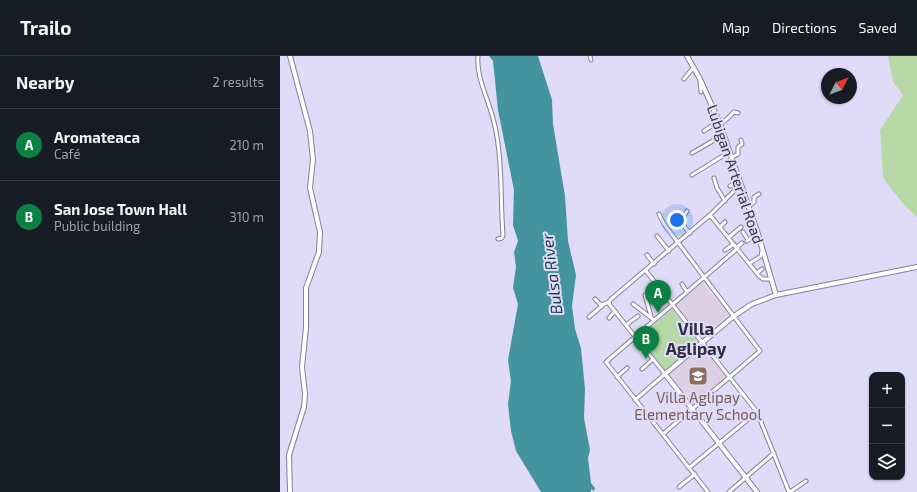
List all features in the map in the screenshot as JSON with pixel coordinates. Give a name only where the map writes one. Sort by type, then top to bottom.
[{"type":"main road","points":[[290,56],[310,131],[313,159],[310,188],[320,232],[317,258],[306,288],[306,328],[302,367],[305,394],[304,407],[289,455],[290,492]]},
{"type":"main road","name":"Lubigan Arterial Road","points":[[687,56],[700,79],[720,123],[740,186],[758,234],[776,295]]},
{"type":"main road","points":[[757,492],[665,374],[734,316],[752,304],[776,295],[917,267]]},
{"type":"street","points":[[478,56],[482,83],[494,121],[501,161],[503,235],[502,238],[498,239]]},
{"type":"street","points":[[684,79],[693,68]]},
{"type":"street","points":[[700,79],[701,92]]},
{"type":"street","points":[[704,131],[726,121],[734,112],[738,113]]},
{"type":"street","points":[[692,153],[723,135]]},
{"type":"street","points":[[731,158],[738,154],[738,146],[742,144],[741,140]]},
{"type":"street","points":[[692,175],[729,152]]},
{"type":"street","points":[[714,178],[716,188],[725,201]]},
{"type":"street","points":[[730,186],[739,180]]},
{"type":"street","points":[[589,317],[679,243],[740,186]]},
{"type":"street","points":[[748,207],[755,205],[754,197],[759,194]]},
{"type":"street","points":[[687,211],[682,221],[683,225],[690,233]]},
{"type":"street","points":[[659,214],[664,224],[760,352],[663,434]]},
{"type":"street","points":[[704,215],[706,219]]},
{"type":"street","points":[[710,215],[757,273],[763,279],[772,279]]},
{"type":"street","points":[[720,227],[725,222]]},
{"type":"street","points":[[729,237],[741,227]]},
{"type":"street","points":[[743,232],[747,240],[758,234]]},
{"type":"street","points":[[657,236],[669,251]]},
{"type":"street","points":[[725,250],[742,243]]},
{"type":"street","points":[[708,492],[690,467],[606,362],[653,319],[705,277],[736,246]]},
{"type":"street","points":[[750,263],[760,256],[762,250]]},
{"type":"street","points":[[647,255],[654,264]]},
{"type":"street","points":[[757,273],[762,269]]},
{"type":"street","points":[[646,271],[757,412],[790,492],[806,482]]},
{"type":"street","points":[[682,284],[687,292]]},
{"type":"street","points":[[644,295],[653,319]]},
{"type":"street","points":[[595,299],[599,304],[603,305]]},
{"type":"street","points":[[609,302],[626,326],[665,374],[635,400]]},
{"type":"street","points":[[633,304],[653,319]]},
{"type":"street","points":[[609,318],[615,311]]},
{"type":"street","points":[[626,326],[638,316]]},
{"type":"street","points":[[642,369],[653,359]]},
{"type":"street","points":[[617,377],[627,368]]},
{"type":"street","points":[[630,393],[634,390]]},
{"type":"street","points":[[690,467],[757,412]]},
{"type":"street","points":[[729,492],[774,453]]},
{"type":"street","points":[[679,487],[695,474]]},
{"type":"shaded area","points":[[888,56],[917,56],[917,217],[905,206],[883,178],[880,130],[903,95],[893,82]]},
{"type":"shaded area","points":[[702,282],[731,317],[703,340],[676,304]]},
{"type":"shaded area","points":[[672,309],[699,343],[665,371],[640,337]]},
{"type":"shaded area","name":"Villa Aglipay Elementary School","points":[[703,347],[727,378],[694,406],[668,375]]},
{"type":"water","name":"Bulsa River","points":[[489,56],[538,56],[552,100],[553,124],[565,196],[568,241],[576,275],[572,306],[575,329],[581,348],[585,389],[584,418],[590,450],[588,458],[591,483],[595,488],[594,491],[591,489],[591,492],[541,492],[516,451],[511,431],[508,404],[511,381],[508,360],[518,304],[513,288],[516,267],[514,252],[518,241],[513,225],[514,190],[498,110],[493,61]]},
{"type":"place","name":"Aromateaca","points":[[658,313]]},
{"type":"place","name":"San Jose Town Hall","points":[[646,359]]},
{"type":"place","name":"Villa Aglipay Elementary School","points":[[698,376]]},
{"type":"district","name":"Villa Aglipay","points":[[696,338]]}]
